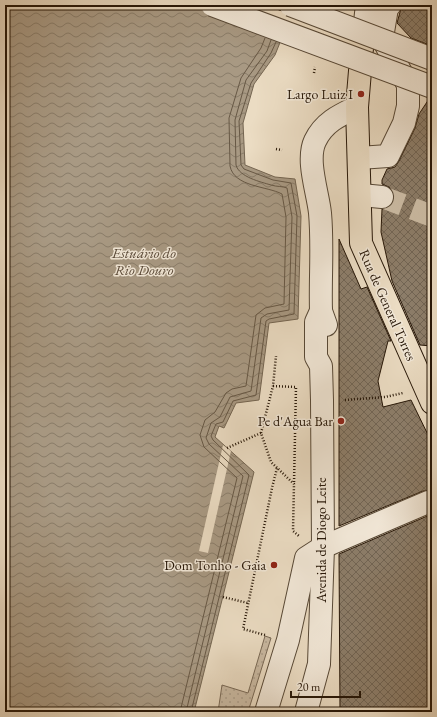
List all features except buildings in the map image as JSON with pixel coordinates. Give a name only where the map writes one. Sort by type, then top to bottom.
[{"type":"main road","points":[[250,5],[352,44],[357,107]]},
{"type":"main road","name":"Rua de General Torres","points":[[357,107],[361,243],[432,403]]},
{"type":"street","points":[[212,5],[432,87]]},
{"type":"street","points":[[290,5],[432,58]]},
{"type":"street","points":[[352,44],[367,5]]},
{"type":"street","points":[[359,158],[388,156],[404,123],[408,106],[408,85],[382,38],[387,8],[390,5]]},
{"type":"street","name":"Avenida de Diogo Leite","points":[[306,712],[320,664],[323,547],[321,366],[326,357],[326,322],[321,311],[320,214],[313,171],[315,141],[331,120],[357,107]]},
{"type":"street","points":[[360,195],[382,197]]},
{"type":"street","points":[[266,712],[288,640],[306,558],[323,547],[428,502]]},
{"type":"path","points":[[276,149],[282,150]]},
{"type":"path","points":[[276,356],[273,386],[261,433],[271,462],[294,484]]},
{"type":"path","points":[[273,386],[296,387],[293,531],[302,538]]},
{"type":"path","points":[[349,402],[353,399],[391,395]]},
{"type":"path","points":[[227,448],[261,433]]},
{"type":"path","points":[[277,468],[248,603],[244,629],[288,640]]},
{"type":"path","points":[[223,597],[248,603]]},
{"type":"shaded area","points":[[265,636],[271,638],[248,712],[218,712],[222,685],[248,693]]},
{"type":"water","name":"Estuário do Rio Douro","points":[[5,5],[295,5],[275,55],[254,84],[243,123],[245,165],[275,177],[295,179],[301,216],[298,319],[269,323],[259,400],[236,403],[224,428],[219,426],[215,437],[254,472],[194,712],[5,712]]},
{"type":"pier","points":[[223,445],[231,451],[208,553],[199,551]]},
{"type":"tunnel","points":[[382,197],[432,216]]},
{"type":"tram line","points":[[232,5],[432,80]]},
{"type":"tram line","points":[[266,5],[432,67]]},
{"type":"place","name":"Largo Luiz I","points":[[361,94]]},
{"type":"place","name":"Pe d'Agua Bar","points":[[341,421]]},
{"type":"place","name":"Dom Tonho - Gaia","points":[[274,565]]}]
